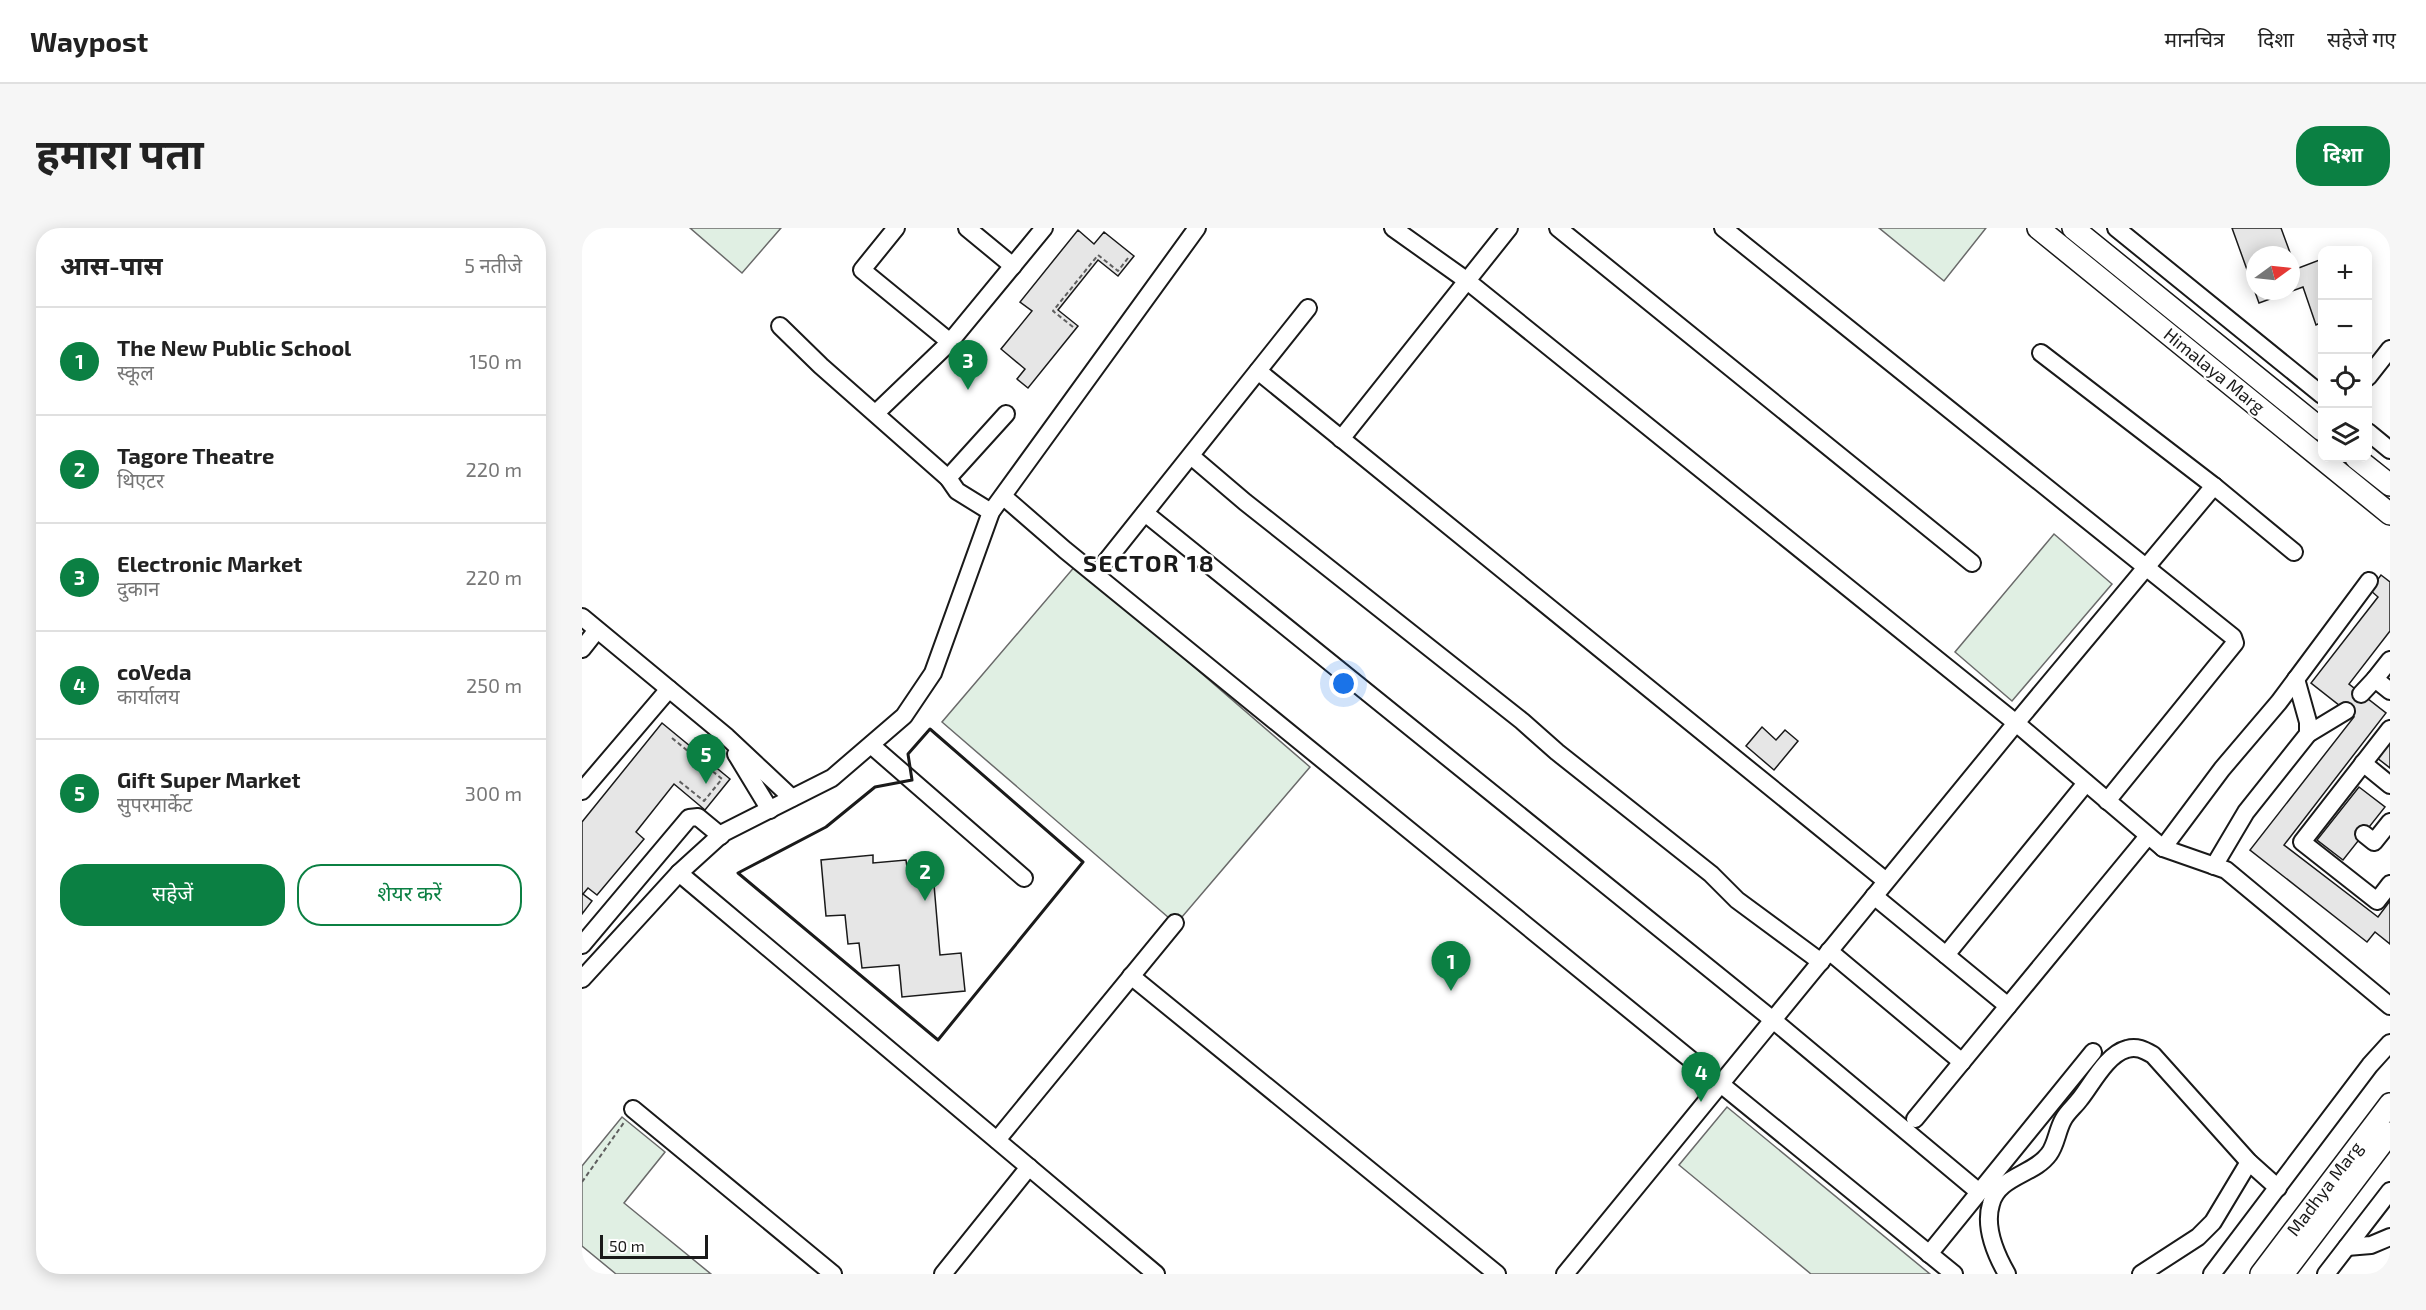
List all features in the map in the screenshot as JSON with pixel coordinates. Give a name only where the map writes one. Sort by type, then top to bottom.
[{"type":"main road","name":"Himalaya Marg","points":[[2038,228],[2390,514]]},
{"type":"main road","name":"Himalaya Marg","points":[[2073,228],[2318,427]]},
{"type":"main road","points":[[2361,462],[2390,485]]},
{"type":"main road","name":"Madhya Marg","points":[[2261,1274],[2390,1104]]},
{"type":"main road","name":"Madhya Marg","points":[[2283,1274],[2390,1132]]},
{"type":"street","points":[[896,228],[862,270],[950,342]]},
{"type":"street","points":[[967,228],[1013,266]]},
{"type":"street","points":[[876,413],[950,342],[1044,228]]},
{"type":"street","points":[[582,979],[679,873],[721,836],[832,778],[904,716],[933,673],[991,512],[1197,228]]},
{"type":"street","points":[[1341,439],[1509,228]]},
{"type":"street","points":[[1558,228],[1972,563]]},
{"type":"street","points":[[1723,228],[2233,637],[2235,643],[2107,801]]},
{"type":"street","points":[[2116,228],[2318,392]]},
{"type":"street","points":[[1404,231],[2016,723],[2163,848],[2226,870],[2390,1006]]},
{"type":"street","points":[[1096,574],[1308,308]]},
{"type":"street","points":[[780,326],[821,366],[948,478],[957,491],[991,512]]},
{"type":"street","points":[[2372,370],[2390,349]]},
{"type":"street","points":[[2041,353],[2214,486],[2294,552]]},
{"type":"street","points":[[1258,371],[1887,881]]},
{"type":"street","points":[[948,478],[1006,414]]},
{"type":"street","points":[[2372,436],[2390,450]]},
{"type":"street","points":[[1191,456],[1253,509],[1522,721],[1657,833],[1711,874],[1737,900],[1825,956],[1962,1062]]},
{"type":"street","points":[[1565,1274],[2016,723],[2214,486]]},
{"type":"street","points":[[1004,496],[1096,574],[1954,1274]]},
{"type":"street","points":[[1145,513],[1773,1020],[1979,1192]]},
{"type":"street","points":[[2163,848],[2222,769],[2296,680],[2369,581]]},
{"type":"street","points":[[582,617],[727,737],[792,798]]},
{"type":"street","points":[[582,649],[597,630]]},
{"type":"street","points":[[2361,694],[2390,660]]},
{"type":"street","points":[[2375,679],[2390,691]]},
{"type":"street","points":[[2296,680],[2308,722],[2307,734]]},
{"type":"street","points":[[582,791],[669,689]]},
{"type":"street","points":[[2214,867],[2246,812],[2307,734],[2346,711]]},
{"type":"street","points":[[2390,729],[2302,842],[2377,901],[2390,884]]},
{"type":"street","points":[[727,737],[770,810]]},
{"type":"street","points":[[871,745],[1024,878]]},
{"type":"street","points":[[2363,763],[2390,785]]},
{"type":"street","points":[[1946,955],[2086,783]]},
{"type":"street","points":[[582,945],[689,818],[698,817],[721,836]]},
{"type":"street","points":[[2364,834],[2374,842],[2390,822]]},
{"type":"street","points":[[1915,1119],[2148,836]]},
{"type":"street","points":[[679,873],[1156,1274]]},
{"type":"street","points":[[1874,896],[2008,1006]]},
{"type":"street","points":[[997,1140],[1175,923]]},
{"type":"street","points":[[1131,976],[1497,1274]]},
{"type":"street","points":[[2212,1274],[2370,1065],[2390,1043]]},
{"type":"street","points":[[2007,1274],[1998,1258],[1990,1229],[1991,1201],[1998,1190],[2008,1182],[2047,1157],[2064,1118],[2114,1056],[2126,1049],[2142,1048],[2153,1055],[2249,1162],[2278,1188]]},
{"type":"street","points":[[1929,1254],[2093,1052]]},
{"type":"street","points":[[633,1109],[833,1274]]},
{"type":"street","points":[[2141,1274],[2198,1237],[2213,1222],[2249,1162]]},
{"type":"street","points":[[943,1274],[1029,1167]]},
{"type":"street","points":[[2326,1274],[2390,1191]]},
{"type":"street","points":[[2347,1248],[2371,1245],[2390,1237]]},
{"type":"path","points":[[1073,327],[1053,311],[1059,303],[1098,255],[1118,271],[1128,258]]},
{"type":"path","points":[[672,738],[722,779],[704,801],[680,781]]},
{"type":"path","points":[[582,1182],[633,1109]]},
{"type":"green space","points":[[690,228],[781,228],[742,273]]},
{"type":"green space","points":[[1879,228],[1986,228],[1944,281]]},
{"type":"green space","points":[[2054,534],[2112,584],[2012,701],[1955,652]]},
{"type":"green space","points":[[1076,565],[1310,767],[1176,924],[942,722]]},
{"type":"green space","points":[[1727,1107],[1930,1274],[1811,1274],[1679,1165]]},
{"type":"green space","points":[[622,1117],[665,1152],[624,1203],[711,1274],[616,1274],[582,1246],[582,1166]]},
{"type":"building","points":[[2232,228],[2281,228],[2288,246],[2246,246],[2246,267]]},
{"type":"building","points":[[1078,230],[1094,244],[1104,232],[1134,256],[1118,276],[1098,260],[1058,310],[1078,326],[1028,388],[1017,379],[1025,369],[1001,349],[1032,311],[1020,302]]},
{"type":"building","points":[[2318,261],[2318,324],[2316,325],[2303,287],[2300,288],[2300,267]]},
{"type":"building","points":[[2381,575],[2390,582],[2390,631],[2349,684],[2386,713],[2284,845],[2378,917],[2390,901],[2390,944],[2375,932],[2367,942],[2250,850],[2354,717],[2311,683],[2378,597],[2370,590]]},
{"type":"building","points":[[662,723],[730,779],[705,810],[674,784],[636,832],[644,839],[597,895],[588,888],[583,894],[592,901],[582,914],[582,822]]},
{"type":"building","points":[[1762,727],[1776,740],[1785,730],[1798,741],[1774,770],[1746,746]]},
{"type":"building","points":[[2390,738],[2390,768],[2376,757]]},
{"type":"building","points":[[2359,787],[2385,807],[2343,860],[2317,840]]},
{"type":"building","points":[[873,855],[873,863],[906,860],[908,875],[933,873],[940,955],[961,953],[965,991],[902,997],[899,965],[862,968],[859,943],[848,944],[845,915],[826,916],[821,860]]},
{"type":"wall","points":[[930,729],[1083,862],[938,1040],[738,873],[826,827],[875,787],[912,780],[908,754],[930,729]]},
{"type":"place","name":"Electronic Market","points":[[968,390]]},
{"type":"place","name":"Gift Super Market","points":[[706,784]]},
{"type":"place","name":"Tagore Theatre","points":[[925,901]]},
{"type":"place","name":"The New Public School","points":[[1451,991]]},
{"type":"place","name":"coVeda","points":[[1701,1102]]},
{"type":"district","name":"SECTOR 18","points":[[1149,564]]}]
